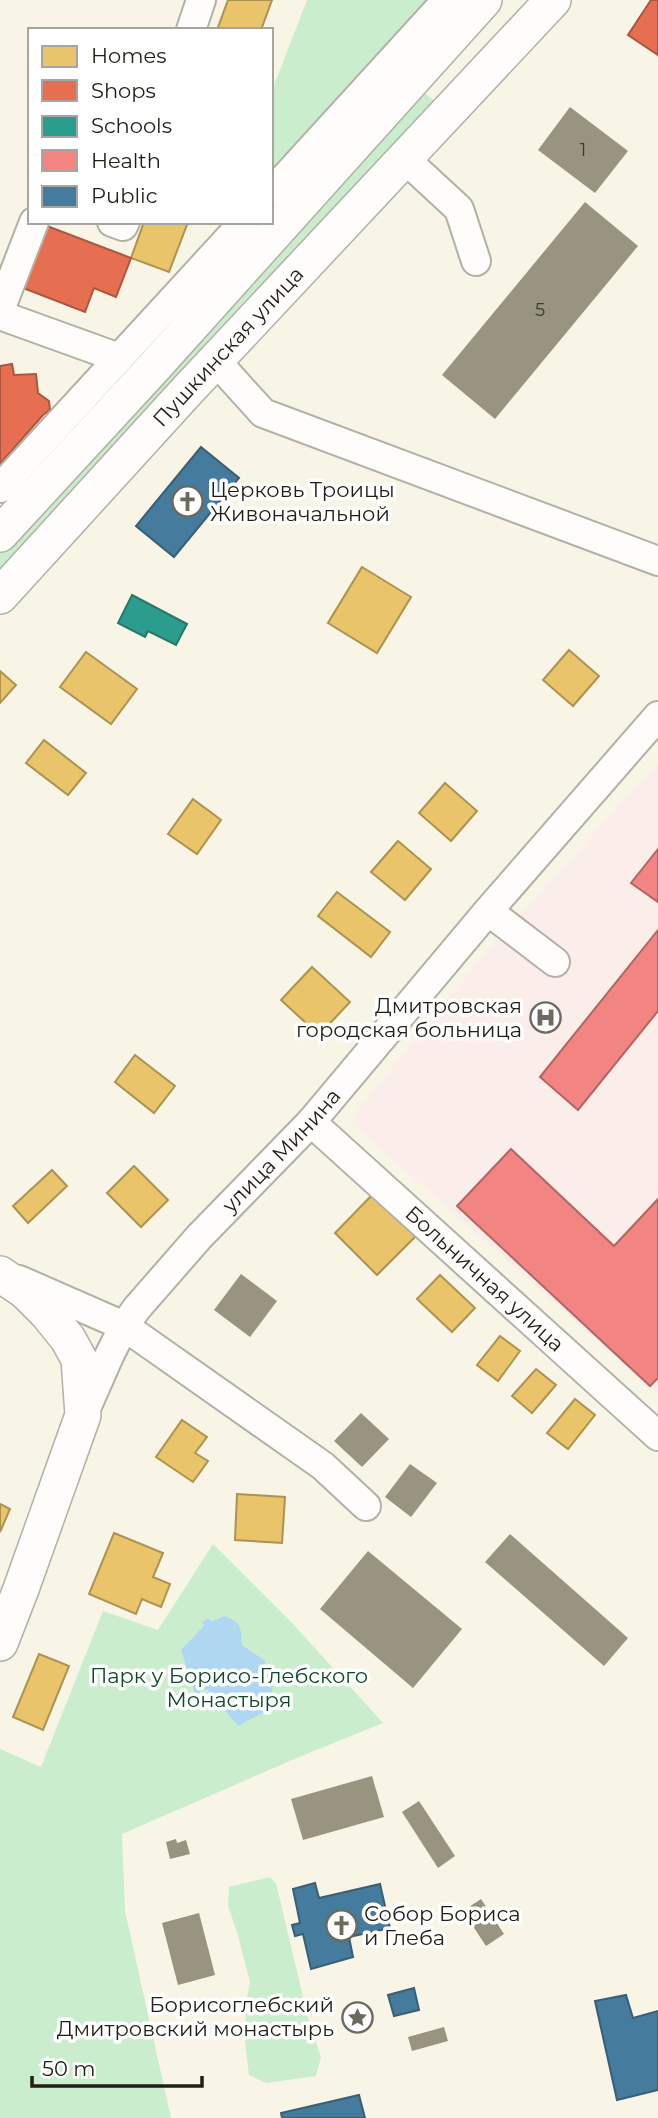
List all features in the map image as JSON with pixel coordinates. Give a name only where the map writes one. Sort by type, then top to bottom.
[{"type":"main road","name":"Пушкинская улица","points":[[0,534],[484,0]]},
{"type":"main road","name":"Пушкинская улица","points":[[0,596],[553,0]]},
{"type":"main road","points":[[424,68],[458,102]]},
{"type":"main road","points":[[0,1273],[25,1291],[68,1339],[79,1359],[83,1415]]},
{"type":"main road","name":"улица Минина","points":[[0,1643],[83,1415]]},
{"type":"street","points":[[192,28],[201,0]]},
{"type":"street","points":[[273,191],[447,0]]},
{"type":"street","points":[[406,160],[459,209],[476,261]]},
{"type":"street","points":[[33,224],[0,312],[120,358]]},
{"type":"street","points":[[0,488],[242,224]]},
{"type":"street","points":[[216,361],[264,413],[658,561]]},
{"type":"street","name":"улица Минина","points":[[83,1415],[124,1326],[137,1308],[199,1237],[311,1122],[488,911],[658,716]]},
{"type":"street","points":[[488,911],[555,962]]},
{"type":"street","name":"Больничная улица","points":[[311,1122],[658,1436]]},
{"type":"street","points":[[0,1273],[124,1326],[323,1466],[366,1506]]},
{"type":"shaded area","name":"Дмитровская городская больница","points":[[658,763],[658,1394],[349,1121],[493,944],[512,928],[524,911]]},
{"type":"green space","points":[[307,0],[461,0],[273,198],[273,88]]},
{"type":"green space","points":[[422,90],[440,106],[0,579],[0,551]]},
{"type":"green space","name":"Парк у Борисо-Глебского Монастыря","points":[[213,1544],[292,1623],[383,1723],[122,1834],[125,1911],[171,2118],[0,2118],[0,1749],[41,1767],[103,1611],[158,1630]]},
{"type":"green space","points":[[270,1877],[276,1883],[308,2018],[321,2057],[316,2076],[266,2083],[249,2075],[245,2041],[246,2003],[250,1982],[228,1906],[229,1887]]},
{"type":"water","points":[[224,1616],[239,1626],[242,1645],[265,1661],[273,1683],[270,1709],[238,1726],[207,1689],[195,1694],[181,1650],[204,1626],[202,1622],[208,1618],[211,1622]]},
{"type":"building: Homes","points":[[228,0],[272,0],[262,28],[218,28]]},
{"type":"building: Homes","points":[[143,224],[187,224],[169,272],[131,258]]},
{"type":"building: Homes","points":[[362,567],[411,597],[377,653],[328,623]]},
{"type":"building: Homes","points":[[569,650],[599,676],[573,706],[543,680]]},
{"type":"building: Homes","points":[[86,652],[137,689],[111,724],[60,687]]},
{"type":"building: Homes","points":[[0,671],[16,685],[0,703]]},
{"type":"building: Homes","points":[[44,740],[86,773],[68,795],[26,763]]},
{"type":"building: Homes","points":[[445,783],[477,811],[451,841],[419,813]]},
{"type":"building: Homes","points":[[193,799],[221,820],[197,854],[168,834]]},
{"type":"building: Homes","points":[[398,841],[431,869],[405,900],[371,872]]},
{"type":"building: Homes","points":[[337,892],[390,932],[371,957],[318,916]]},
{"type":"building: Homes","points":[[312,967],[350,1002],[319,1035],[281,1000]]},
{"type":"building: Homes","points":[[135,1055],[175,1086],[154,1113],[115,1082]]},
{"type":"building: Homes","points":[[134,1166],[168,1200],[141,1227],[107,1193]]},
{"type":"building: Homes","points":[[52,1170],[67,1186],[28,1223],[13,1206]]},
{"type":"building: Homes","points":[[373,1194],[416,1236],[377,1275],[335,1233]]},
{"type":"building: Homes","points":[[440,1275],[475,1308],[452,1332],[417,1299]]},
{"type":"building: Homes","points":[[500,1336],[520,1351],[498,1381],[477,1365]]},
{"type":"building: Homes","points":[[536,1369],[556,1385],[532,1413],[512,1396]]},
{"type":"building: Homes","points":[[575,1399],[595,1415],[568,1449],[547,1433]]},
{"type":"building: Homes","points":[[182,1420],[207,1437],[195,1453],[208,1461],[193,1482],[156,1457]]},
{"type":"building: Homes","points":[[237,1494],[285,1497],[282,1543],[235,1540]]},
{"type":"building: Homes","points":[[0,1504],[10,1509],[0,1532]]},
{"type":"building: Homes","points":[[114,1533],[163,1553],[153,1577],[170,1584],[161,1607],[142,1599],[136,1614],[89,1594]]},
{"type":"building: Homes","points":[[39,1654],[69,1666],[43,1730],[13,1717]]},
{"type":"building: Shops","points":[[651,0],[658,0],[658,55],[628,35]]},
{"type":"building: Shops","points":[[47,226],[131,258],[116,297],[94,288],[85,312],[23,288]]},
{"type":"building: Shops","points":[[12,364],[14,375],[36,374],[38,393],[49,401],[50,410],[0,464],[0,366]]},
{"type":"building: Schools","points":[[132,595],[187,624],[176,645],[148,631],[145,637],[118,623]]},
{"type":"building: Health","points":[[658,849],[658,902],[631,883]]},
{"type":"building: Health","points":[[658,930],[658,1011],[578,1110],[540,1077]]},
{"type":"building: Health","points":[[511,1149],[614,1246],[658,1199],[658,1378],[650,1386],[457,1206]]},
{"type":"building: Public","name":"Церковь Троицы Живоначальной","points":[[201,447],[239,478],[174,557],[136,526]]},
{"type":"building: Public","name":"Собор Бориса и Глеба","points":[[315,1883],[319,1898],[380,1884],[390,1928],[349,1937],[353,1957],[311,1969],[303,1934],[295,1936],[292,1925],[300,1923],[293,1889]]},
{"type":"building: Public","points":[[414,1988],[419,2010],[394,2016],[388,1995]]},
{"type":"building: Public","points":[[626,1995],[633,2018],[658,2011],[658,2090],[617,2100],[595,2001]]},
{"type":"building: Public","points":[[359,2095],[365,2118],[282,2118],[281,2113]]},
{"type":"building: Other","points":[[570,107],[628,151],[595,193],[538,150]]},
{"type":"building: Other","points":[[585,202],[638,246],[495,419],[442,375]]},
{"type":"building: Other","points":[[241,1274],[277,1301],[250,1337],[214,1310]]},
{"type":"building: Other","points":[[361,1413],[389,1439],[362,1467],[334,1441]]},
{"type":"building: Other","points":[[410,1464],[437,1483],[411,1517],[385,1497]]},
{"type":"building: Other","points":[[510,1534],[628,1638],[604,1666],[485,1562]]},
{"type":"building: Other","points":[[368,1551],[462,1629],[413,1688],[320,1609]]},
{"type":"building: Other","points":[[372,1776],[384,1817],[303,1840],[291,1799]]},
{"type":"building: Other","points":[[419,1801],[455,1856],[438,1868],[402,1812]]},
{"type":"building: Other","points":[[176,1839],[177,1843],[186,1840],[190,1854],[170,1859],[166,1842]]},
{"type":"building: Other","points":[[481,1899],[504,1934],[486,1946],[463,1911]]},
{"type":"building: Other","points":[[199,1913],[215,1975],[178,1985],[162,1923]]},
{"type":"building: Other","points":[[444,2027],[448,2041],[412,2051],[408,2037]]},
{"type":"place","name":"Церковь Троицы Живоначальной","points":[[187,502]]},
{"type":"place","name":"Дмитровская городская больница","points":[[545,1018]]},
{"type":"place","name":"Собор Бориса и Глеба","points":[[341,1926]]},
{"type":"place","name":"Борисоглебский Дмитровский монастырь","points":[[357,2017]]}]
